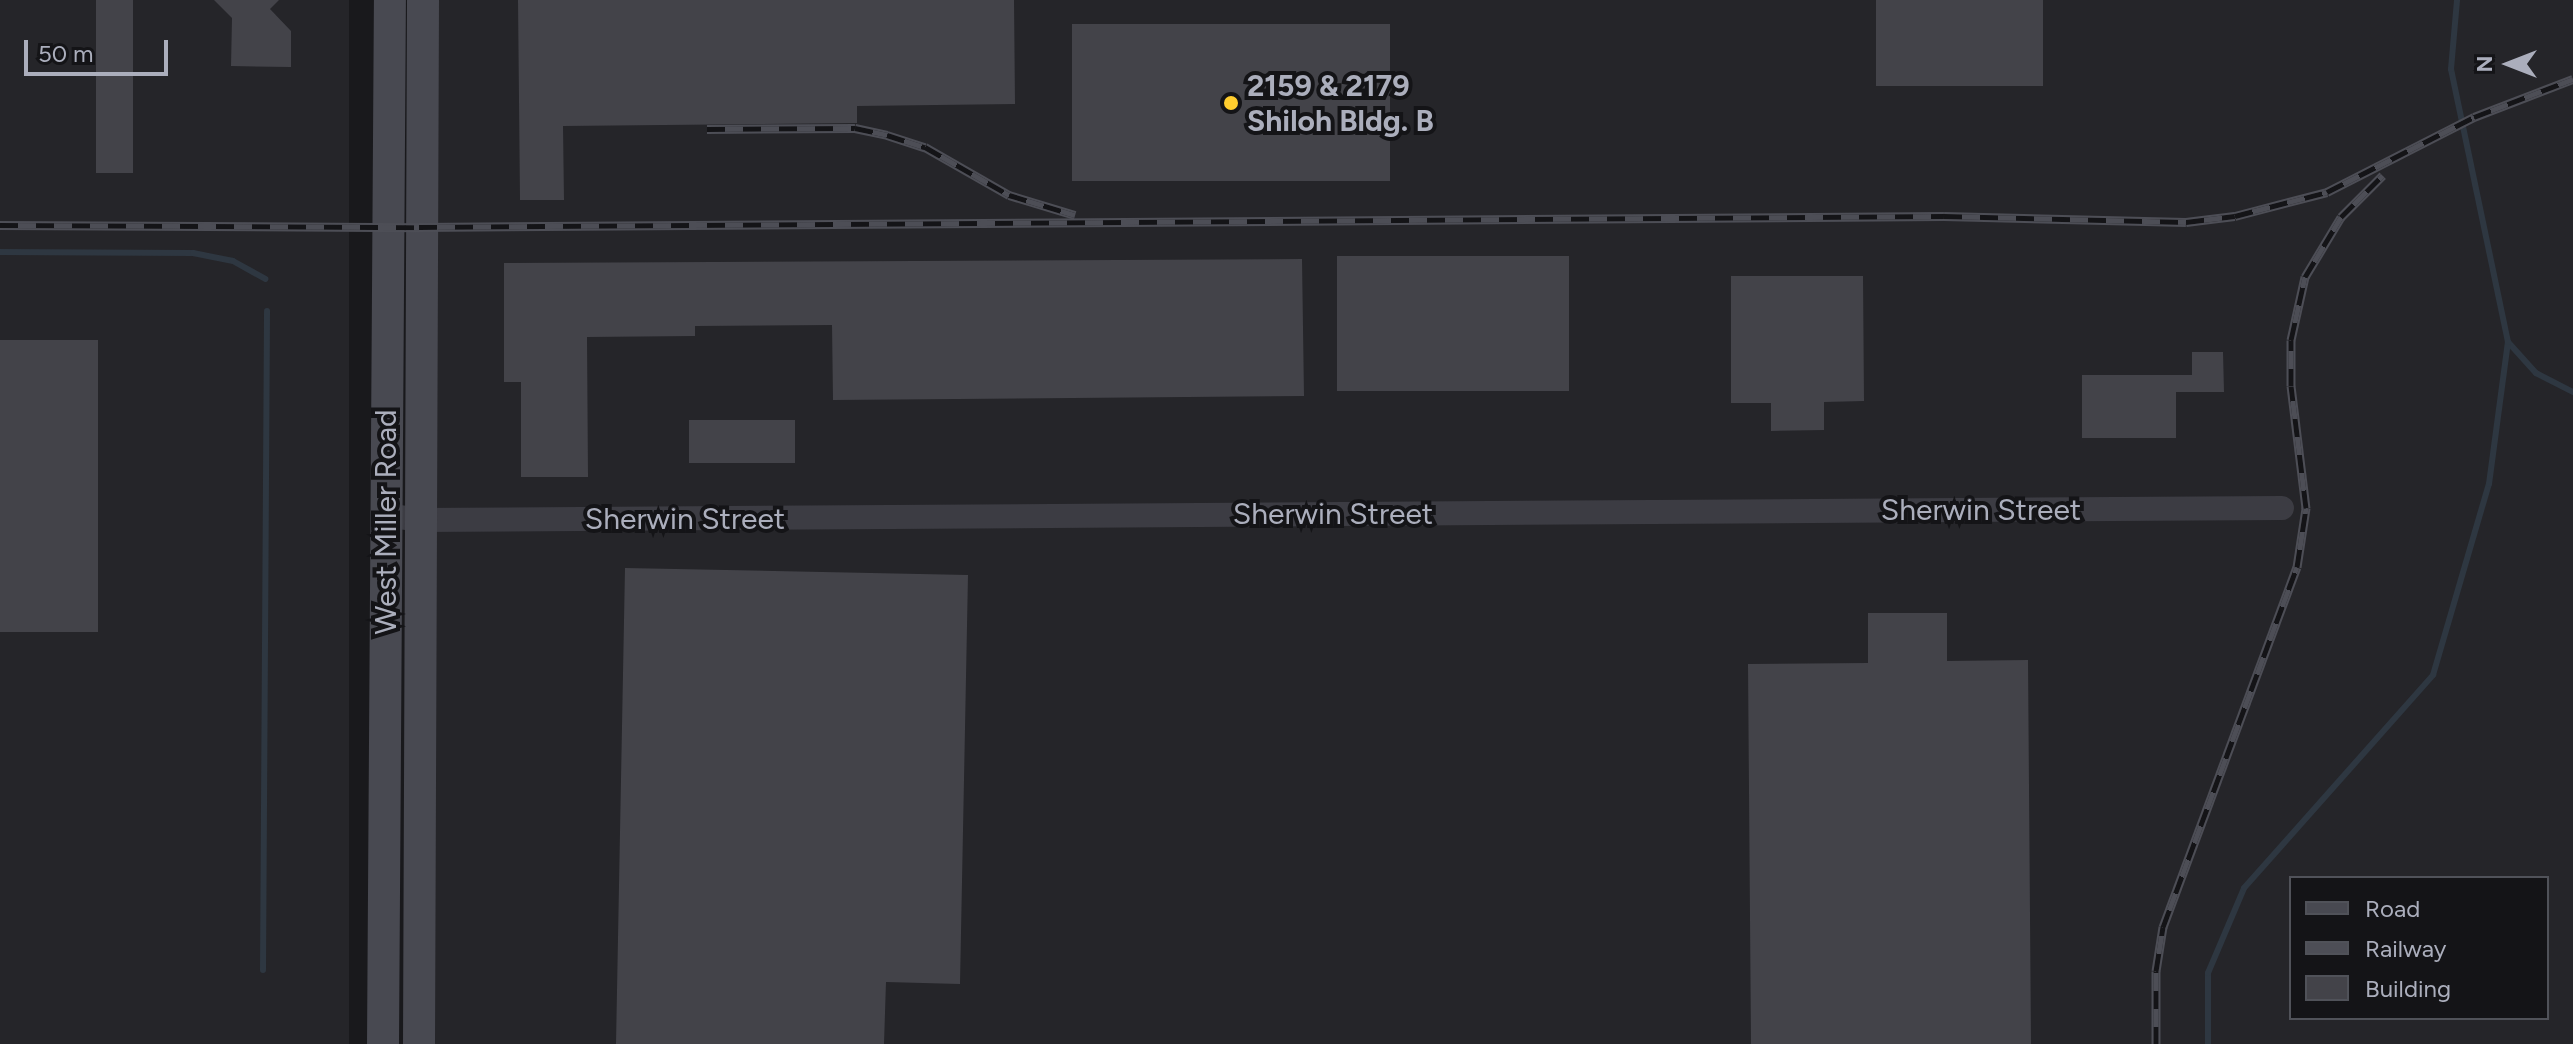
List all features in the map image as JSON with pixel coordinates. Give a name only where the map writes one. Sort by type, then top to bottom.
[{"type":"main road","name":"West Miller Road","points":[[383,1044],[390,0]]},
{"type":"main road","name":"West Miller Road","points":[[419,1044],[419,227],[423,0]]},
{"type":"street","name":"Sherwin Street","points":[[385,515],[420,520],[2282,508]]},
{"type":"shaded area","points":[[0,0],[349,0],[349,1044],[0,1044]]},
{"type":"shaded area","points":[[433,0],[2573,0],[2573,1044],[428,1044]]},
{"type":"building","points":[[96,0],[133,0],[133,173],[96,173]]},
{"type":"building","points":[[214,0],[279,0],[270,9],[291,31],[291,67],[231,66],[232,18]]},
{"type":"building","points":[[518,0],[1014,0],[1015,104],[857,106],[857,123],[563,126],[564,200],[520,200]]},
{"type":"building","points":[[1876,0],[2043,0],[2043,86],[1876,86]]},
{"type":"building","name":"2159 & 2179 Shiloh Bldg. B","points":[[1072,24],[1390,24],[1390,181],[1072,181]]},
{"type":"building","points":[[1337,256],[1569,256],[1569,391],[1337,391]]},
{"type":"building","points":[[1302,259],[1304,396],[833,400],[832,325],[695,326],[695,336],[587,337],[588,477],[521,477],[521,382],[504,382],[504,263]]},
{"type":"building","points":[[1731,276],[1863,276],[1864,401],[1824,402],[1824,430],[1771,431],[1771,403],[1731,403]]},
{"type":"building","points":[[0,340],[98,340],[98,632],[0,632]]},
{"type":"building","points":[[2192,352],[2223,352],[2224,392],[2176,392],[2176,438],[2082,438],[2082,375],[2192,375]]},
{"type":"building","points":[[689,420],[795,420],[795,463],[689,463]]},
{"type":"building","points":[[625,568],[968,575],[960,984],[886,982],[884,1044],[616,1044]]},
{"type":"building","points":[[1868,613],[1947,613],[1947,661],[2028,660],[2031,1044],[1751,1044],[1748,664],[1868,663]]},
{"type":"waterway","points":[[2208,1044],[2208,973],[2244,888],[2433,675],[2489,484],[2508,342],[2451,69],[2457,0]]},
{"type":"waterway","points":[[0,252],[193,253],[233,261],[265,279]]},
{"type":"waterway","points":[[263,970],[267,311]]},
{"type":"waterway","points":[[2508,342],[2536,373],[2573,392]]},
{"type":"railway","points":[[0,225],[419,227],[1944,216],[2186,222],[2235,216],[2327,192],[2474,117],[2573,79]]},
{"type":"railway","points":[[707,129],[855,128],[887,135],[925,147],[1009,195],[1075,215]]},
{"type":"railway","points":[[2156,1044],[2156,971],[2163,927],[2297,567],[2306,508],[2291,386],[2291,340],[2305,277],[2341,217],[2383,175]]},
{"type":"place","name":"2159 & 2179 Shiloh Bldg. B","points":[[1231,103]]}]
